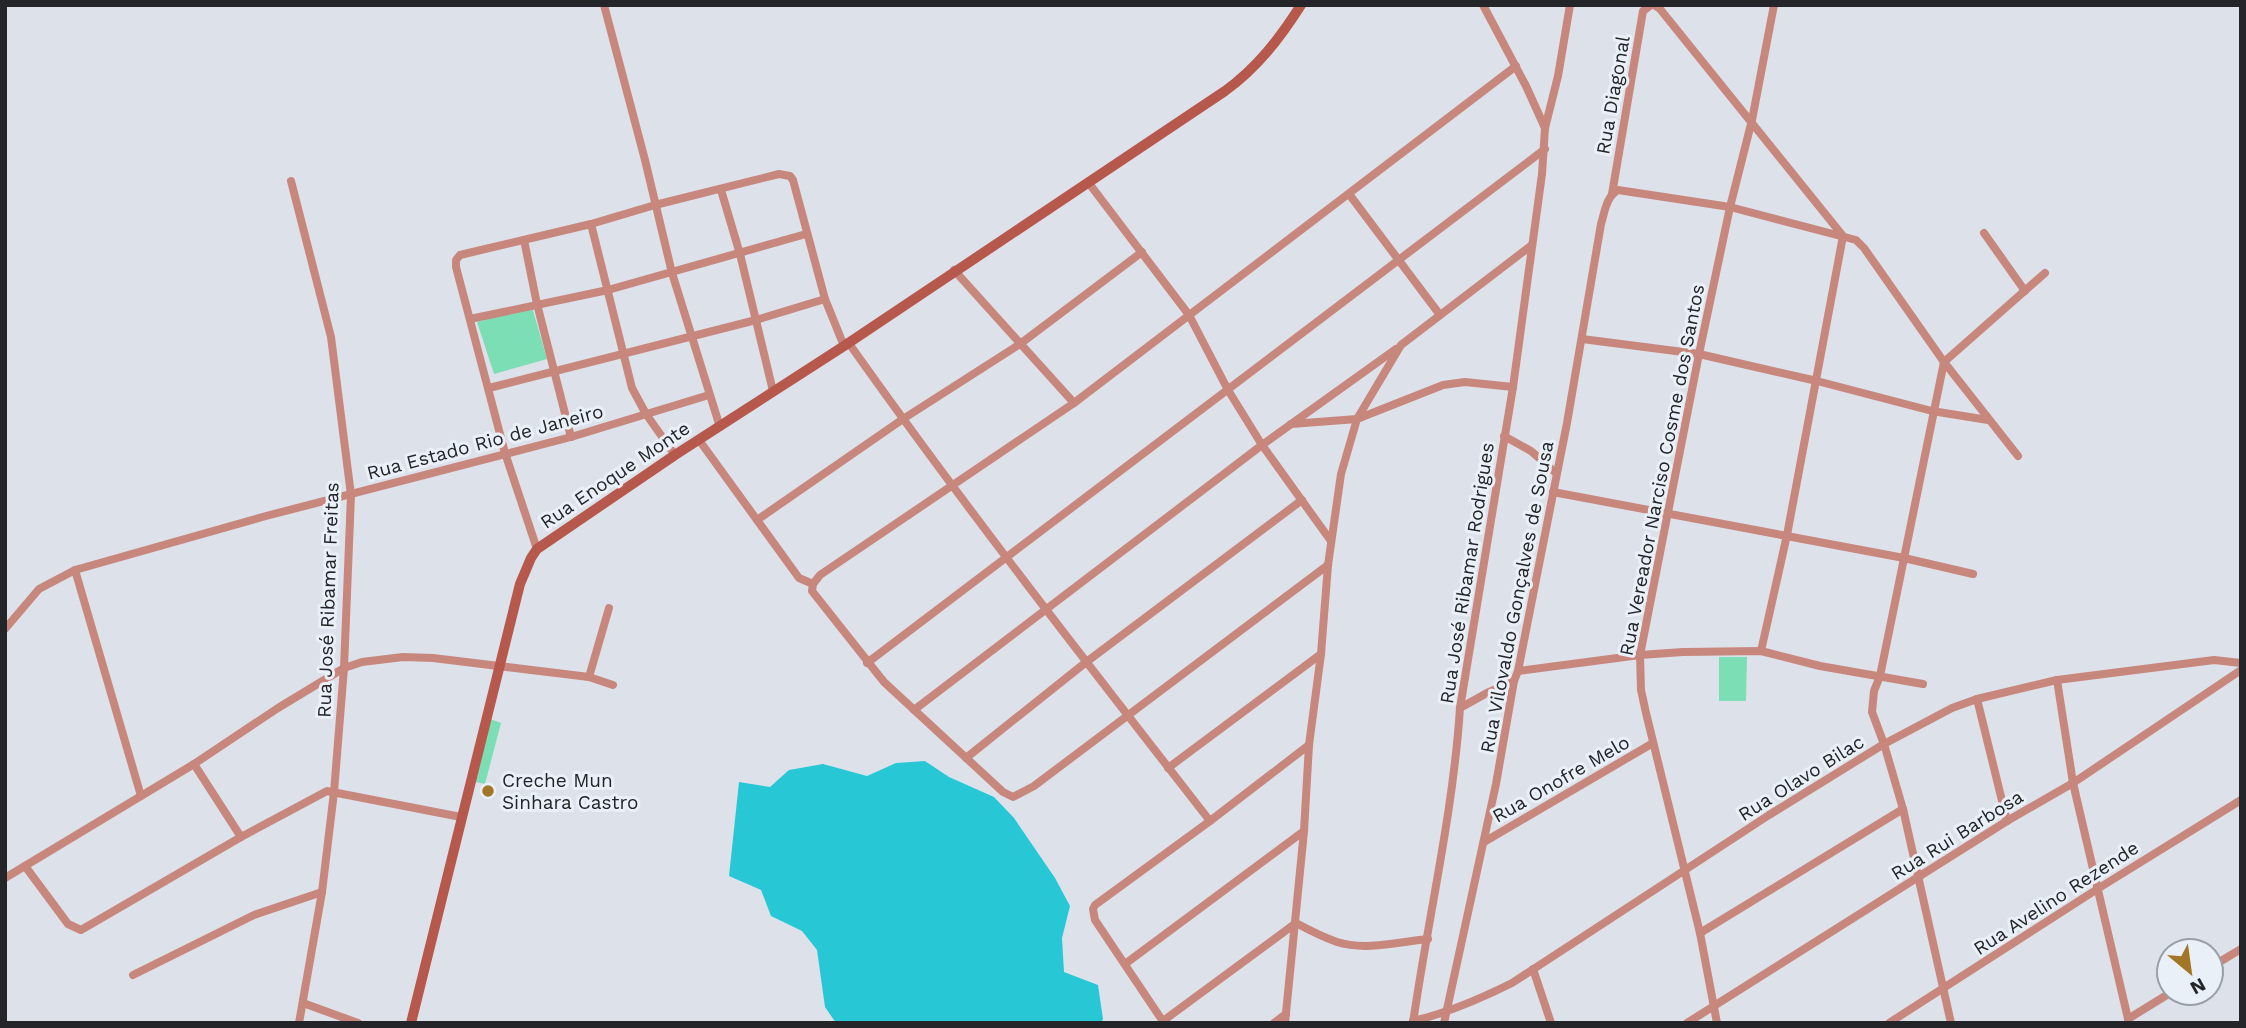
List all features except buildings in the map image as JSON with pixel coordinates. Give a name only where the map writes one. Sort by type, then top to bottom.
[{"type":"main road","name":"Rua Enoque Monte","points":[[411,1023],[520,584],[537,549],[1244,78],[1274,46],[1301,5]]},
{"type":"street","points":[[604,5],[645,160],[671,273],[720,427]]},
{"type":"street","points":[[1483,5],[1545,128]]},
{"type":"street","points":[[1545,128],[1558,76],[1570,5]]},
{"type":"street","name":"Rua Diagonal","points":[[1612,194],[1643,11],[1653,5],[1660,9],[1702,63],[1752,120],[1843,236]]},
{"type":"street","name":"Rua Vereador Narciso Cosme dos Santos","points":[[1717,1023],[1700,933],[1641,690],[1640,655],[1699,354],[1730,207],[1752,120],[1773,5]]},
{"type":"street","points":[[1328,565],[1034,786],[1013,797],[1003,792],[897,695],[867,663],[814,596],[813,584],[820,576],[1074,403],[1516,66]]},
{"type":"street","name":"Rua José Ribamar Rodrigues","points":[[1413,1022],[1447,821],[1458,745],[1460,708],[1513,387],[1545,149],[1545,128]]},
{"type":"street","points":[[867,663],[1545,149]]},
{"type":"street","points":[[537,549],[505,453],[456,267],[458,257],[779,174],[790,176],[825,299],[846,344],[1085,663],[1210,821]]},
{"type":"street","name":"Rua José Ribamar Freitas","points":[[291,181],[331,337],[351,495],[344,668],[334,792],[322,892],[299,1023]]},
{"type":"street","points":[[1088,182],[1189,315],[1228,390],[1262,445],[1331,541]]},
{"type":"street","points":[[721,190],[740,254],[773,391]]},
{"type":"street","points":[[1612,194],[1618,190],[1628,191],[1730,207],[1856,240],[1944,362],[2018,456]]},
{"type":"street","points":[[1349,194],[1440,315]]},
{"type":"street","name":"Rua Vilovaldo Gonçalves de Sousa","points":[[1444,1023],[1484,842],[1553,492],[1601,224],[1612,194]]},
{"type":"street","points":[[591,224],[632,388],[646,414],[675,455]]},
{"type":"street","points":[[1984,233],[2025,291]]},
{"type":"street","points":[[470,319],[607,290],[806,234]]},
{"type":"street","points":[[1761,651],[1787,535],[1843,236]]},
{"type":"street","points":[[524,240],[571,437]]},
{"type":"street","points":[[915,710],[1262,445],[1401,345],[1532,245]]},
{"type":"street","points":[[757,520],[903,419],[1020,344],[1142,252]]},
{"type":"street","points":[[954,270],[1074,403]]},
{"type":"street","points":[[1951,1023],[1903,809],[1885,744],[1872,712],[1874,691],[1880,676],[1944,362],[2045,273]]},
{"type":"street","points":[[489,388],[756,320],[825,299]]},
{"type":"street","points":[[1582,339],[1699,354],[1932,411],[1988,420]]},
{"type":"street","points":[[1274,1023],[1285,1018],[1296,923],[1309,745],[1321,654],[1328,565],[1341,474],[1357,419],[1401,345]]},
{"type":"street","points":[[1291,424],[1357,419],[1443,385],[1465,382],[1513,387]]},
{"type":"street","name":"Rua Estado Rio de Janeiro","points":[[5,629],[39,589],[75,570],[266,516],[571,437],[709,395]]},
{"type":"street","points":[[1504,436],[1531,451],[1556,473]]},
{"type":"street","points":[[699,440],[799,578],[813,584]]},
{"type":"street","points":[[1553,492],[1787,535],[1973,574]]},
{"type":"street","points":[[966,758],[1085,663],[1302,500]]},
{"type":"street","points":[[75,570],[141,796]]},
{"type":"street","points":[[589,677],[609,608]]},
{"type":"street","points":[[1517,671],[1640,655],[1761,651],[1820,666],[1923,684]]},
{"type":"street","points":[[1168,768],[1321,654]]},
{"type":"street","points":[[5,878],[194,764],[344,668],[362,662],[402,657],[433,657],[589,677],[612,685]]},
{"type":"street","name":"Rua Olavo Bilac","points":[[1413,1022],[1446,1013],[1484,997],[1533,969],[1769,815],[1933,717],[1977,699],[2057,680],[2214,660],[2241,663]]},
{"type":"street","name":"Rua Rui Barbosa","points":[[1687,1023],[2007,821],[2073,783],[2241,670]]},
{"type":"street","points":[[2057,680],[2073,783],[2128,1021],[2155,1003]]},
{"type":"street","points":[[1460,708],[1514,681]]},
{"type":"street","points":[[1977,699],[2007,821]]},
{"type":"street","name":"Rua Onofre Melo","points":[[1484,842],[1653,743]]},
{"type":"street","points":[[1296,923],[1164,1022],[1095,920],[1093,909],[1309,745]]},
{"type":"street","points":[[194,764],[240,837]]},
{"type":"street","points":[[24,866],[68,924],[74,929],[83,930],[240,837],[322,793],[334,792],[461,817]]},
{"type":"street","name":"Rua Avelino Rezende","points":[[1889,1023],[2241,800]]},
{"type":"street","points":[[1700,933],[1903,809]]},
{"type":"street","points":[[1125,964],[1304,831]]},
{"type":"street","points":[[133,975],[254,915],[322,892]]},
{"type":"street","points":[[1296,923],[1339,943],[1362,945],[1428,939]]},
{"type":"street","points":[[2225,959],[2241,949]]},
{"type":"street","points":[[1533,969],[1551,1023]]},
{"type":"street","points":[[303,1003],[358,1023]]},
{"type":"green space","points":[[532,307],[547,359],[494,374],[477,322]]},
{"type":"green space","points":[[1719,657],[1747,657],[1746,701],[1719,701]]},
{"type":"green space","points":[[490,719],[501,723],[485,784],[476,782]]},
{"type":"water","points":[[925,761],[949,777],[994,797],[1014,818],[1055,878],[1070,906],[1062,938],[1064,972],[1098,985],[1103,1019],[1101,1023],[836,1023],[825,1007],[817,950],[802,931],[771,916],[761,890],[729,876],[739,782],[770,787],[789,770],[823,764],[867,776],[896,763]]},
{"type":"place","name":"Creche Mun Sinhara Castro","points":[[488,791]]}]
